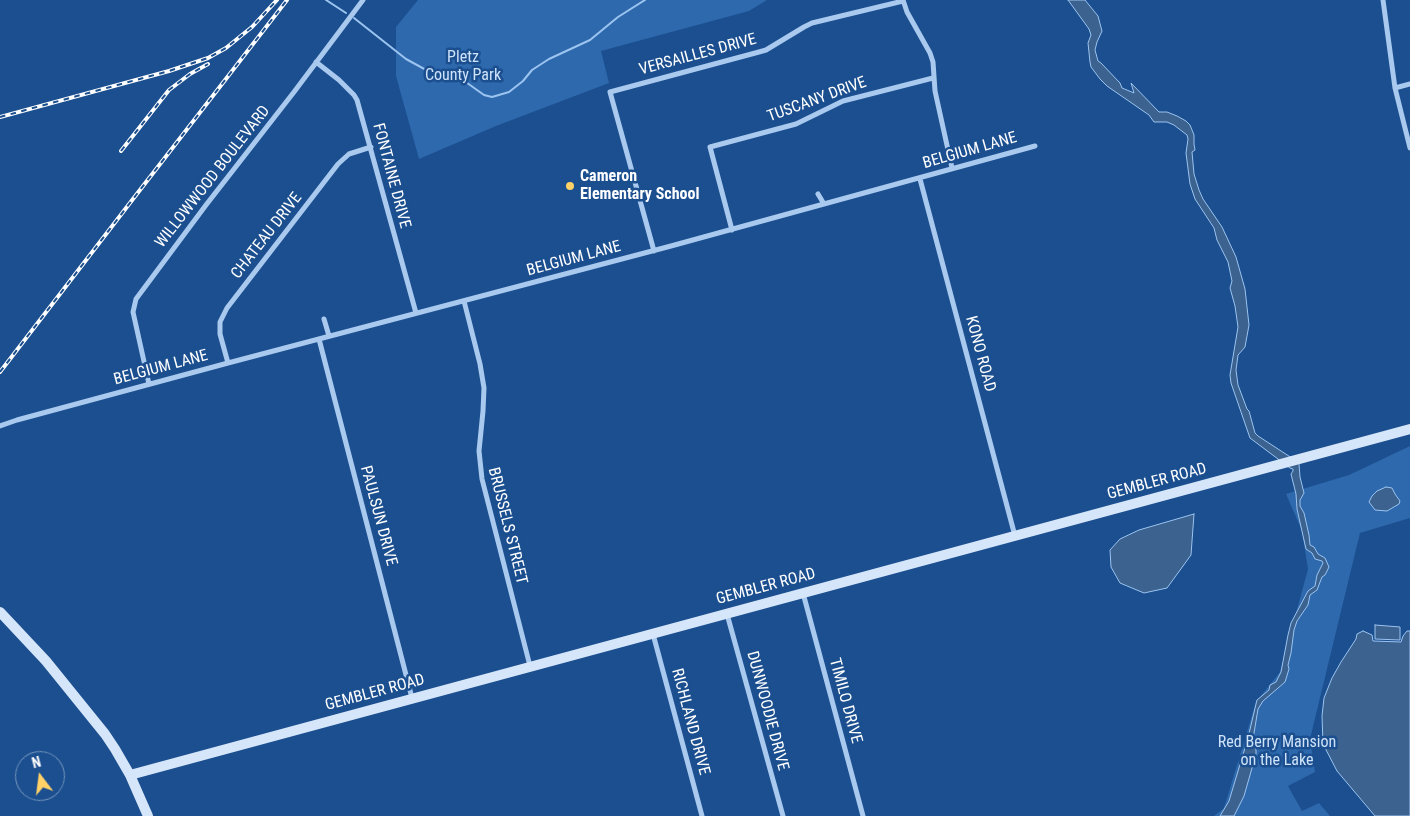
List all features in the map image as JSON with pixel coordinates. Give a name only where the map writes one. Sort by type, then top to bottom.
[{"type":"main road","name":"GEMBLER ROAD","points":[[130,775],[1410,429]]},
{"type":"main road","points":[[0,612],[46,661],[110,742],[130,775],[148,816]]},
{"type":"street","name":"WILLOWWOOD BOULEVARD","points":[[149,384],[133,312],[136,299],[363,0]]},
{"type":"street","points":[[1384,0],[1395,88],[1410,148]]},
{"type":"street","points":[[903,1],[933,62],[933,78],[939,114],[952,168]]},
{"type":"street","name":"VERSAILLES DRIVE","points":[[654,251],[610,92],[766,50],[812,23],[903,1]]},
{"type":"street","name":"FONTAINE DRIVE","points":[[316,62],[339,80],[357,100],[416,314]]},
{"type":"street","name":"TUSCANY DRIVE","points":[[732,230],[710,147],[796,124],[843,100],[933,78]]},
{"type":"street","points":[[1395,88],[1410,84]]},
{"type":"street","name":"BELGIUM LANE","points":[[0,426],[149,384],[732,230],[1035,146]]},
{"type":"street","name":"CHATEAU DRIVE","points":[[228,363],[220,334],[223,314],[342,159],[349,154],[371,147]]},
{"type":"street","name":"KONO ROAD","points":[[920,178],[1015,536]]},
{"type":"street","points":[[818,194],[824,204]]},
{"type":"street","name":"BRUSSELS STREET","points":[[464,301],[483,376],[484,405],[479,451],[482,480],[530,667]]},
{"type":"street","points":[[324,319],[329,336]]},
{"type":"street","name":"PAULSUN DRIVE","points":[[319,339],[412,699]]},
{"type":"street","name":"TIMILO DRIVE","points":[[804,593],[863,816]]},
{"type":"street","name":"DUNWOODIE DRIVE","points":[[727,614],[782,816]]},
{"type":"street","name":"RICHLAND DRIVE","points":[[653,634],[702,816]]},
{"type":"green space","name":"Pletz County Park","points":[[418,0],[767,0],[749,11],[601,51],[609,83],[496,126],[419,159],[396,76],[396,27]]},
{"type":"green space","name":"Red Berry Mansion on the Lake","points":[[1410,446],[1410,518],[1360,533],[1310,739],[1315,772],[1288,786],[1302,811],[1319,803],[1330,816],[1214,816],[1224,808],[1256,702],[1280,672],[1308,569],[1302,531],[1286,494],[1349,475]]},
{"type":"shaded area","points":[[1068,0],[1085,0],[1098,16],[1102,31],[1095,50],[1098,61],[1120,83],[1122,88],[1134,93],[1131,83],[1159,112],[1167,112],[1177,116],[1190,125],[1194,135],[1195,150],[1192,152],[1194,174],[1199,190],[1222,227],[1236,257],[1245,289],[1249,325],[1245,347],[1238,355],[1236,370],[1238,385],[1249,411],[1255,433],[1299,464],[1304,493],[1300,500],[1300,506],[1304,513],[1310,545],[1314,547],[1318,554],[1325,558],[1329,567],[1322,577],[1317,590],[1310,595],[1308,605],[1297,621],[1285,682],[1263,701],[1258,709],[1252,745],[1252,748],[1255,747],[1256,754],[1244,796],[1234,816],[1220,816],[1229,801],[1257,700],[1269,690],[1270,685],[1276,682],[1281,672],[1291,623],[1308,591],[1315,586],[1317,575],[1323,563],[1315,559],[1312,553],[1306,549],[1291,474],[1293,469],[1250,438],[1231,383],[1230,375],[1238,327],[1230,288],[1232,281],[1228,262],[1217,240],[1214,228],[1195,199],[1190,184],[1186,153],[1187,135],[1167,122],[1154,122],[1149,115],[1100,79],[1091,67],[1088,43],[1091,35],[1089,29]]},
{"type":"shaded area","points":[[1386,487],[1392,488],[1400,501],[1399,504],[1387,511],[1375,510],[1369,502],[1377,491]]},
{"type":"shaded area","points":[[1194,514],[1191,555],[1167,588],[1144,593],[1120,583],[1111,567],[1110,550],[1120,539],[1139,530]]},
{"type":"shaded area","points":[[1375,625],[1400,627],[1400,640],[1375,639]]},
{"type":"shaded area","points":[[1363,631],[1372,635],[1373,641],[1401,642],[1407,631],[1410,631],[1410,816],[1375,816],[1337,771],[1323,744],[1322,716],[1324,698],[1332,678],[1356,639],[1357,634]]},
{"type":"waterway","points":[[326,0],[346,13]]},
{"type":"waterway","points":[[354,18],[406,59],[428,71],[445,72],[463,80],[484,95],[492,97],[509,92],[523,81],[532,70],[549,59],[590,40],[618,17],[645,0]]},
{"type":"railway","points":[[0,117],[169,71],[208,58],[226,48],[252,27],[277,0]]},
{"type":"railway","points":[[0,372],[287,0]]},
{"type":"railway","points":[[121,151],[169,90],[190,74],[208,64]]},
{"type":"place","name":"Cameron Elementary School","points":[[570,186]]}]
